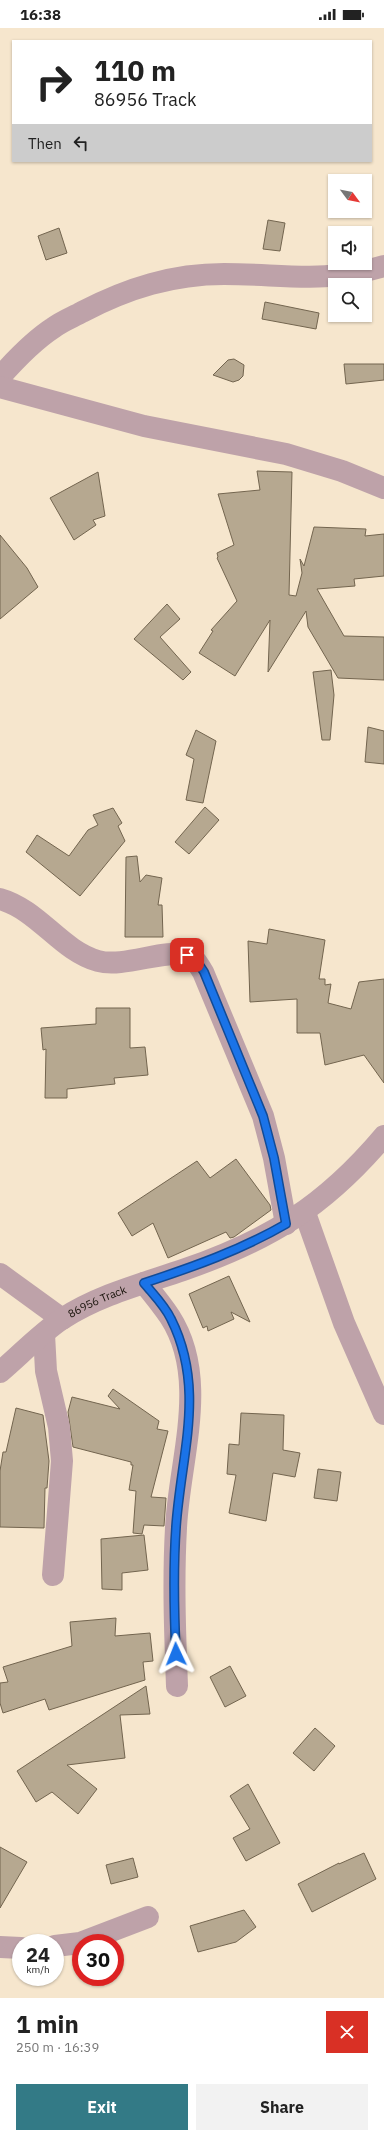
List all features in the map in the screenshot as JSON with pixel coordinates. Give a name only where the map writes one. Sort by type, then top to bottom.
[{"type":"street","points":[[0,378],[28,348],[53,327],[107,299],[150,283],[181,276],[225,274],[296,278],[333,277],[366,272],[384,266]]},
{"type":"street","points":[[0,387],[144,426],[286,454],[342,471],[384,488]]},
{"type":"street","points":[[0,899],[23,908],[85,956],[100,961],[115,962],[172,955],[187,955],[196,960],[204,972],[263,1116],[274,1158],[286,1224]]},
{"type":"street","name":"86956 Track","points":[[0,1372],[62,1319],[95,1302],[256,1242],[305,1213],[360,1164],[384,1136]]},
{"type":"street","points":[[305,1213],[344,1323],[384,1414]]},
{"type":"street","points":[[0,1274],[62,1319]]},
{"type":"street","points":[[144,1283],[170,1317],[182,1343],[189,1371],[190,1410],[176,1526],[174,1591],[177,1686]]},
{"type":"street","points":[[44,1334],[46,1371],[60,1426],[62,1455],[53,1575]]},
{"type":"street","points":[[64,1945],[80,1943],[148,1917]]},
{"type":"street","points":[[0,1947],[12,1948]]},
{"type":"building","points":[[268,220],[285,223],[280,251],[263,249]]},
{"type":"building","points":[[59,228],[67,253],[46,260],[38,236]]},
{"type":"building","points":[[265,302],[319,313],[316,329],[262,319]]},
{"type":"building","points":[[234,359],[244,365],[243,376],[239,380],[233,382],[213,375],[228,360]]},
{"type":"building","points":[[344,364],[384,364],[384,380],[346,384]]},
{"type":"building","points":[[257,471],[292,472],[289,595],[296,596],[302,573],[300,559],[304,566],[314,527],[366,529],[365,536],[384,534],[384,576],[354,579],[355,586],[317,589],[344,636],[384,637],[384,680],[338,678],[308,627],[306,611],[268,672],[270,620],[235,676],[199,653],[213,631],[211,630],[237,601],[217,558],[217,553],[234,545],[218,494],[260,490]]},
{"type":"building","points":[[98,472],[105,516],[93,520],[96,525],[74,540],[50,498]]},
{"type":"building","points":[[0,535],[27,568],[38,587],[0,619]]},
{"type":"building","points":[[167,604],[180,619],[160,637],[191,672],[183,680],[134,639]]},
{"type":"building","points":[[331,670],[334,695],[330,740],[322,740],[313,672]]},
{"type":"building","points":[[368,727],[384,731],[384,764],[365,762]]},
{"type":"building","points":[[196,730],[216,741],[203,803],[186,800],[194,759],[186,755]]},
{"type":"building","points":[[205,807],[219,820],[189,854],[175,842]]},
{"type":"building","points":[[113,808],[122,823],[118,826],[125,841],[80,896],[26,852],[37,835],[69,856],[88,830],[98,825],[93,815]]},
{"type":"building","points":[[137,856],[140,882],[146,875],[162,878],[158,905],[162,905],[163,937],[125,937],[126,857]]},
{"type":"building","points":[[269,929],[325,940],[319,979],[325,979],[325,985],[331,984],[328,1003],[351,1009],[359,982],[384,979],[384,1083],[364,1055],[325,1065],[320,1033],[297,1033],[297,999],[250,1002],[248,941],[267,944]]},
{"type":"building","points":[[96,1008],[130,1008],[130,1048],[145,1047],[148,1075],[114,1078],[115,1084],[67,1089],[67,1098],[45,1098],[46,1049],[43,1050],[41,1028],[96,1024]]},
{"type":"building","points":[[236,1159],[270,1205],[271,1210],[234,1237],[230,1238],[226,1232],[168,1258],[153,1223],[132,1236],[118,1213],[197,1161],[210,1178]]},
{"type":"building","points":[[229,1276],[250,1322],[231,1312],[234,1319],[208,1331],[207,1326],[203,1328],[189,1294]]},
{"type":"building","points":[[113,1389],[159,1421],[157,1429],[168,1431],[151,1497],[166,1498],[164,1526],[144,1525],[142,1534],[133,1533],[136,1491],[129,1490],[133,1465],[131,1465],[131,1462],[73,1447],[68,1412],[72,1397],[120,1409],[108,1396]]},
{"type":"building","points":[[16,1408],[43,1415],[49,1461],[47,1488],[45,1488],[44,1528],[0,1527],[0,1471],[3,1452],[6,1452]]},
{"type":"building","points":[[241,1413],[284,1415],[283,1450],[300,1453],[295,1477],[273,1473],[266,1521],[229,1513],[236,1475],[227,1474],[229,1444],[239,1445]]},
{"type":"building","points":[[318,1469],[341,1472],[337,1501],[314,1498]]},
{"type":"building","points":[[144,1535],[148,1570],[122,1573],[122,1590],[102,1589],[101,1539]]},
{"type":"building","points":[[116,1618],[115,1636],[150,1633],[153,1661],[143,1662],[145,1680],[49,1710],[45,1699],[3,1713],[0,1703],[0,1683],[8,1682],[3,1667],[72,1646],[70,1622]]},
{"type":"building","points":[[230,1666],[246,1696],[225,1707],[210,1677]]},
{"type":"building","points":[[146,1686],[150,1714],[120,1715],[125,1758],[67,1765],[97,1789],[78,1814],[52,1792],[36,1802],[17,1771]]},
{"type":"building","points":[[315,1728],[335,1746],[314,1771],[293,1753]]},
{"type":"building","points":[[248,1784],[280,1843],[246,1861],[233,1838],[250,1829],[230,1796]]},
{"type":"building","points":[[0,1847],[27,1862],[0,1908]]},
{"type":"building","points":[[364,1853],[376,1879],[312,1912],[298,1884],[339,1863]]},
{"type":"building","points":[[133,1858],[138,1877],[111,1884],[106,1865]]},
{"type":"building","points":[[244,1910],[256,1927],[236,1942],[198,1952],[190,1926]]},
{"type":"route","points":[[176,1654],[174,1591],[176,1526],[190,1410],[189,1371],[182,1343],[170,1317],[144,1283],[184,1270],[256,1242],[286,1224],[274,1158],[263,1116],[204,972],[196,960],[187,955]]}]
